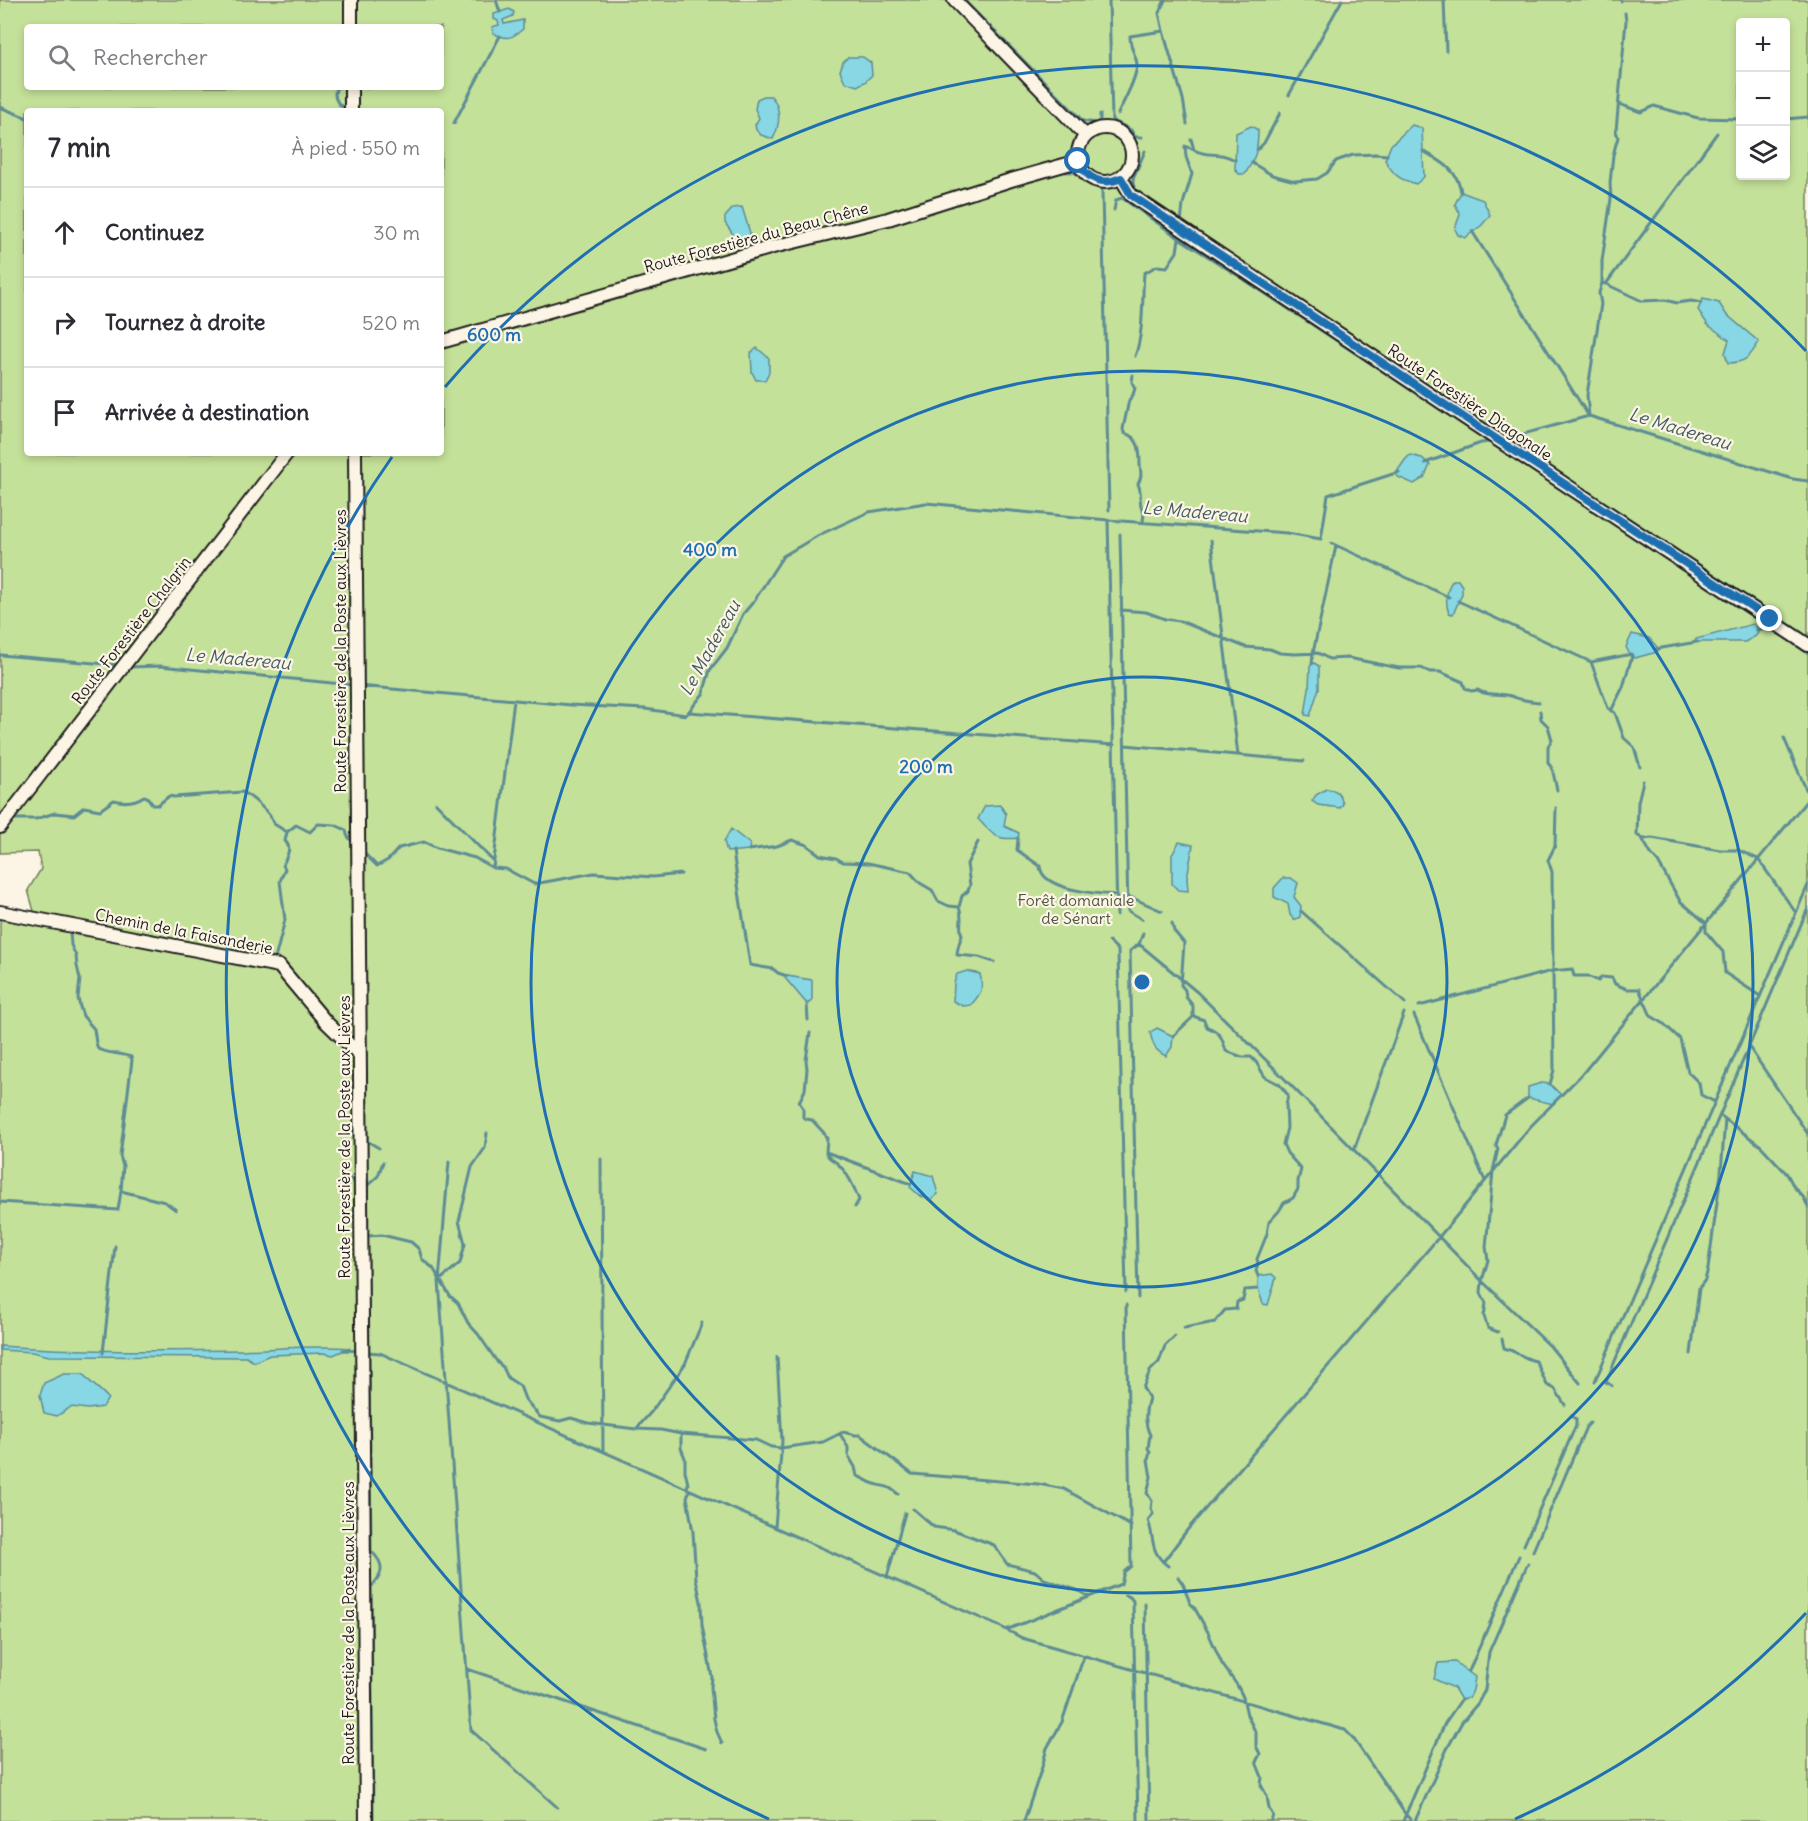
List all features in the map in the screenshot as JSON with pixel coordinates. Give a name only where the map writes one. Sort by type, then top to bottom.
[{"type":"street","points":[[351,0],[351,24]]},
{"type":"street","points":[[954,0],[1085,135]]},
{"type":"street","points":[[351,90],[351,108]]},
{"type":"street","points":[[1109,127],[1120,131],[1128,139],[1132,149],[1132,161],[1121,178],[1107,182],[1091,177],[1083,171],[1078,161],[1078,154],[1080,143],[1085,135],[1096,128],[1109,127]]},
{"type":"street","name":"Route Forestière du Beau Chêne","points":[[444,341],[762,250],[888,219],[1078,161]]},
{"type":"street","name":"Route Forestière Diagonale","points":[[1121,178],[1131,195],[1808,645]]},
{"type":"street","name":"Route Forestière Chalgrin","points":[[0,827],[285,456]]},
{"type":"street","name":"Route Forestière de la Poste aux Lièvres","points":[[355,456],[366,1821]]},
{"type":"street","name":"Chemin de la Faisanderie","points":[[0,912],[279,966],[327,1022],[360,1055]]},
{"type":"green space","name":"Forêt domaniale de Sénart","points":[[0,0],[1808,0],[1808,1821],[0,1821],[0,912],[36,918],[28,890],[41,869],[38,852],[0,853]]},
{"type":"water","points":[[509,9],[514,12],[513,16],[503,20],[504,24],[523,20],[523,29],[515,35],[502,37],[493,33],[492,27],[499,25],[494,19],[494,14]]},
{"type":"water","points":[[848,57],[863,57],[871,63],[872,75],[857,86],[845,82],[840,71],[843,62]]},
{"type":"water","points":[[771,96],[777,106],[778,122],[773,139],[761,135],[756,130],[755,125],[759,118],[755,109],[757,99]]},
{"type":"water","points":[[1412,125],[1422,128],[1424,177],[1416,184],[1398,176],[1385,160],[1391,145]]},
{"type":"water","points":[[1251,126],[1258,130],[1256,153],[1245,174],[1239,174],[1235,169],[1236,133]]},
{"type":"water","points":[[1461,192],[1483,200],[1490,215],[1482,225],[1465,238],[1458,235],[1455,229],[1460,214],[1455,204]]},
{"type":"water","points":[[742,207],[750,233],[747,240],[742,243],[737,240],[725,223],[725,217],[733,208]]},
{"type":"water","points":[[1703,299],[1719,303],[1726,314],[1759,342],[1747,358],[1740,362],[1728,363],[1725,353],[1729,340],[1708,325],[1698,310]]},
{"type":"water","points":[[757,348],[769,358],[769,372],[765,380],[756,380],[752,372],[751,353]]},
{"type":"water","points":[[1410,455],[1422,458],[1430,465],[1424,478],[1414,484],[1398,477],[1396,473]]},
{"type":"water","points":[[1453,580],[1458,580],[1462,586],[1462,594],[1453,614],[1449,613],[1447,601],[1449,587]]},
{"type":"water","points":[[1753,624],[1759,630],[1756,636],[1745,642],[1695,642],[1696,639]]},
{"type":"water","points":[[1632,634],[1649,638],[1659,649],[1657,652],[1631,657],[1626,647]]},
{"type":"water","points":[[1314,663],[1319,666],[1319,688],[1310,716],[1305,715],[1310,666]]},
{"type":"water","points":[[1326,789],[1339,794],[1343,804],[1340,808],[1318,805],[1312,801],[1316,795]]},
{"type":"water","points":[[1000,805],[1006,814],[1004,826],[1019,833],[1018,838],[999,837],[978,819],[985,806]]},
{"type":"water","points":[[731,829],[750,844],[749,850],[727,852],[724,841]]},
{"type":"water","points":[[1179,842],[1193,845],[1187,878],[1188,891],[1178,890],[1172,884],[1172,855]]},
{"type":"water","points":[[1283,878],[1291,878],[1298,883],[1294,897],[1301,906],[1300,917],[1294,920],[1290,915],[1288,904],[1274,897],[1274,888]]},
{"type":"water","points":[[967,971],[980,974],[982,988],[971,1005],[963,1006],[953,1001],[954,983],[957,974]]},
{"type":"water","points":[[787,976],[812,980],[812,1001],[807,1004],[785,978]]},
{"type":"water","points":[[1157,1028],[1173,1036],[1172,1047],[1166,1056],[1156,1049],[1152,1040],[1150,1032]]},
{"type":"water","points":[[1541,1083],[1550,1084],[1561,1095],[1553,1104],[1528,1098],[1528,1087]]},
{"type":"water","points":[[915,1171],[933,1176],[938,1194],[931,1200],[920,1196],[910,1187]]},
{"type":"water","points":[[1272,1274],[1276,1278],[1268,1305],[1263,1304],[1258,1289],[1258,1276]]},
{"type":"water","points":[[0,1346],[120,1351],[350,1348],[333,1355],[323,1353],[270,1355],[254,1362],[246,1357],[49,1356],[32,1352],[0,1350]]},
{"type":"water","points":[[64,1374],[83,1374],[108,1398],[103,1407],[88,1409],[71,1407],[57,1416],[44,1413],[40,1395],[44,1383]]},
{"type":"water","points":[[1455,1662],[1475,1677],[1470,1697],[1461,1700],[1454,1688],[1434,1679],[1438,1663]]},
{"type":"waterway","points":[[345,0],[345,24]]},
{"type":"waterway","points":[[496,0],[500,12]]},
{"type":"waterway","points":[[964,0],[1083,121],[1096,123],[1100,120],[1100,114]]},
{"type":"waterway","points":[[1109,0],[1112,120],[1131,130],[1135,137],[1142,137]]},
{"type":"waterway","points":[[1165,0],[1159,13],[1183,99],[1187,124]]},
{"type":"waterway","points":[[1289,95],[1342,0]]},
{"type":"waterway","points":[[1444,0],[1446,51]]},
{"type":"waterway","points":[[1589,416],[1587,395],[1601,304],[1599,293],[1602,283],[1602,261],[1611,199],[1613,155],[1618,137],[1616,131],[1625,13]]},
{"type":"waterway","points":[[1118,114],[1133,82],[1137,64],[1130,36],[1163,31]]},
{"type":"waterway","points":[[454,123],[500,36]]},
{"type":"waterway","points":[[336,90],[336,100],[344,108]]},
{"type":"waterway","points":[[1619,104],[1641,112],[1654,106],[1698,118],[1736,119]]},
{"type":"waterway","points":[[0,107],[24,117]]},
{"type":"waterway","points":[[1258,149],[1264,143],[1280,113]]},
{"type":"waterway","points":[[1790,119],[1808,117]]},
{"type":"waterway","points":[[1602,283],[1606,284],[1717,133]]},
{"type":"waterway","points":[[1191,139],[1194,150],[1205,154],[1223,155],[1235,160]]},
{"type":"waterway","points":[[1181,223],[1183,204],[1192,174],[1185,146],[1194,150]]},
{"type":"waterway","points":[[1138,194],[1133,186],[1133,179],[1145,151]]},
{"type":"waterway","points":[[1423,151],[1452,172],[1461,192]]},
{"type":"waterway","points":[[1252,163],[1272,175],[1295,181],[1317,179],[1327,173],[1336,161],[1353,155],[1387,155]]},
{"type":"waterway","points":[[1066,172],[1081,175],[1102,191],[1109,510]]},
{"type":"waterway","points":[[1114,210],[1116,200],[1122,198],[1179,238],[1808,653]]},
{"type":"waterway","points":[[1472,231],[1588,415]]},
{"type":"waterway","points":[[1135,356],[1141,326],[1144,273],[1157,266],[1167,267],[1177,252],[1179,238]]},
{"type":"waterway","points":[[1606,284],[1642,301],[1701,303]]},
{"type":"waterway","points":[[1133,375],[1132,382],[1135,388],[1129,400],[1123,429],[1124,433],[1136,441],[1139,450],[1141,475],[1138,484],[1144,513],[1143,522]]},
{"type":"waterway","points":[[1419,380],[1808,637]]},
{"type":"waterway","name":"Le Madereau","points":[[1509,438],[1589,416],[1793,479],[1808,481]]},
{"type":"waterway","name":"Le Madereau","points":[[1425,463],[1489,442]]},
{"type":"waterway","name":"Le Madereau","points":[[359,686],[571,705],[645,709],[686,715],[703,694],[710,670],[727,648],[743,614],[783,556],[819,535],[869,512],[926,503],[1108,520],[1287,533],[1321,539],[1328,495],[1399,472]]},
{"type":"waterway","points":[[1108,520],[1117,915]]},
{"type":"waterway","points":[[1120,534],[1128,911],[1142,919]]},
{"type":"waterway","points":[[1211,540],[1238,755]]},
{"type":"waterway","points":[[1331,543],[1449,597]]},
{"type":"waterway","points":[[1312,664],[1336,546]]},
{"type":"waterway","points":[[1458,601],[1591,662],[1608,708],[1615,713],[1624,738],[1634,747],[1640,767]]},
{"type":"waterway","points":[[1121,610],[1146,612],[1165,619],[1180,621],[1245,647],[1270,649],[1280,653],[1318,653],[1329,659],[1348,658],[1399,668],[1421,668],[1430,672],[1440,672],[1463,682],[1465,688],[1471,691],[1478,690],[1539,702]]},
{"type":"waterway","points":[[1757,630],[1769,628]]},
{"type":"waterway","points":[[1656,649],[1697,642]]},
{"type":"waterway","points":[[1591,662],[1632,654]]},
{"type":"waterway","name":"Le Madereau","points":[[0,655],[118,665]]},
{"type":"waterway","points":[[1611,711],[1623,687],[1632,656]]},
{"type":"waterway","name":"Le Madereau","points":[[129,667],[160,666],[352,685]]},
{"type":"waterway","points":[[363,686],[363,712]]},
{"type":"waterway","points":[[493,868],[514,700]]},
{"type":"waterway","points":[[1540,711],[1541,719],[1548,726],[1552,740],[1548,746],[1548,763],[1552,768],[1557,790]]},
{"type":"waterway","points":[[689,712],[1114,745]]},
{"type":"waterway","points":[[1784,738],[1808,794]]},
{"type":"waterway","points":[[1125,745],[1304,761]]},
{"type":"waterway","points":[[1643,781],[1638,802],[1637,835],[1643,839],[1652,838],[1720,850],[1738,850],[1758,859],[1796,913]]},
{"type":"waterway","points":[[12,819],[36,819],[55,813],[74,815],[84,807],[100,810],[114,800],[130,801],[144,796],[153,805],[158,805],[169,796],[242,792],[261,806],[274,824],[287,832],[296,825],[310,832],[318,824],[335,825],[346,830],[353,843]]},
{"type":"waterway","points":[[1163,1562],[1188,1529],[1439,1237],[1530,1127],[1583,1073],[1808,799]]},
{"type":"waterway","points":[[436,803],[494,862]]},
{"type":"waterway","points":[[1550,1084],[1554,1070],[1552,872],[1548,860],[1555,846],[1556,808]]},
{"type":"waterway","points":[[275,959],[285,920],[280,881],[289,850],[285,841],[287,832]]},
{"type":"waterway","points":[[1018,838],[1017,850],[1040,866],[1043,874],[1050,881],[1072,889],[1117,895]]},
{"type":"waterway","points":[[749,850],[777,846],[792,840],[807,845],[820,855],[843,862],[868,863],[910,872],[920,883],[932,890],[938,901],[959,907],[962,896],[968,891],[970,885],[967,864],[978,842]]},
{"type":"waterway","points":[[1643,840],[1680,901],[1706,923],[1706,932],[1723,952],[1725,973],[1760,996]]},
{"type":"waterway","points":[[363,852],[377,866],[388,860],[399,848],[424,842],[437,848],[475,858],[493,868],[506,869],[534,884],[594,873],[653,877],[681,874]]},
{"type":"waterway","points":[[733,851],[750,965],[773,969],[787,976]]},
{"type":"waterway","points":[[1595,1381],[1808,885]]},
{"type":"waterway","points":[[1128,896],[1162,911]]},
{"type":"waterway","points":[[959,907],[962,936],[957,955],[979,957],[994,962]]},
{"type":"waterway","points":[[1612,1386],[1606,1382],[1808,908]]},
{"type":"waterway","points":[[1301,911],[1405,1003]]},
{"type":"waterway","points":[[1172,923],[1174,931],[1184,943],[1181,985],[1193,1006],[1193,1016],[1204,1020],[1207,1027],[1218,1033],[1226,1051],[1242,1057],[1251,1057],[1265,1077],[1279,1084],[1288,1095],[1287,1128],[1283,1144],[1287,1153],[1301,1169],[1298,1189],[1293,1198],[1284,1203],[1269,1222],[1257,1259],[1258,1276]]},
{"type":"waterway","points":[[70,932],[80,979],[78,998],[80,1007],[83,1016],[94,1029],[98,1049],[131,1057],[132,1060],[120,1156],[123,1166],[121,1191]]},
{"type":"waterway","points":[[1143,933],[1139,944],[1197,992],[1273,1067],[1482,1281],[1550,1346],[1580,1383]]},
{"type":"waterway","points":[[1109,941],[1118,950],[1126,1292]]},
{"type":"waterway","points":[[1138,1298],[1130,951],[1139,944]]},
{"type":"waterway","points":[[1419,1006],[1552,971],[1572,969],[1574,976],[1588,976],[1598,981],[1601,977],[1612,978],[1615,984],[1627,989],[1639,989],[1651,1016],[1663,1023],[1680,1039],[1688,1072],[1699,1083],[1701,1095],[1715,1102]]},
{"type":"waterway","points":[[807,1004],[808,1020]]},
{"type":"waterway","points":[[1354,1150],[1404,1013]]},
{"type":"waterway","points":[[1414,1015],[1485,1181]]},
{"type":"waterway","points":[[1173,1036],[1193,1017]]},
{"type":"waterway","points":[[810,1033],[805,1090],[799,1102],[803,1108],[803,1117],[812,1120],[824,1133],[827,1139],[826,1152],[911,1184]]},
{"type":"waterway","points":[[1749,1047],[1808,1134]]},
{"type":"waterway","points":[[366,1097],[367,1141],[379,1148]]},
{"type":"waterway","points":[[1498,1332],[1488,1328],[1484,1316],[1486,1303],[1481,1293],[1488,1260],[1486,1247],[1493,1171],[1498,1149],[1496,1145],[1505,1115],[1528,1098]]},
{"type":"waterway","points":[[1721,1116],[1761,1146],[1787,1174],[1808,1207]]},
{"type":"waterway","points":[[1691,1354],[1699,1288],[1705,1280],[1708,1269],[1721,1173],[1725,1119]]},
{"type":"waterway","points":[[439,1281],[460,1263],[465,1244],[459,1221],[472,1167],[485,1148],[487,1133]]},
{"type":"waterway","points":[[826,1153],[843,1169],[851,1182],[859,1200],[855,1207]]},
{"type":"waterway","points":[[601,1159],[603,1451]]},
{"type":"waterway","points":[[373,1821],[371,1587],[378,1578],[381,1565],[371,1551],[367,1186],[378,1176],[383,1162]]},
{"type":"waterway","points":[[449,1162],[439,1281],[471,1730],[557,1807]]},
{"type":"waterway","points":[[344,1173],[355,1183]]},
{"type":"waterway","points":[[0,1202],[118,1210],[121,1191],[165,1202],[176,1210]]},
{"type":"waterway","points":[[368,1236],[382,1235],[411,1242],[419,1249],[422,1259],[433,1268],[450,1296],[458,1303],[468,1323],[503,1367],[508,1378],[520,1386],[525,1399],[540,1417],[560,1421],[571,1418],[588,1423],[636,1429],[756,1440],[771,1447],[781,1448],[823,1442],[843,1432],[860,1435],[912,1474],[1038,1484],[1064,1489],[1131,1526]]},
{"type":"waterway","points":[[103,1353],[115,1246]]},
{"type":"waterway","points":[[1184,1328],[1215,1322],[1225,1310],[1236,1309],[1237,1302],[1243,1300],[1245,1290],[1258,1289]]},
{"type":"waterway","points":[[1006,1630],[1121,1584],[1124,1572],[1131,1566],[1126,1305]]},
{"type":"waterway","points":[[637,1428],[685,1364],[702,1323]]},
{"type":"waterway","points":[[1168,1566],[1155,1550],[1148,1520],[1153,1514],[1152,1501],[1147,1493],[1151,1477],[1148,1460],[1150,1435],[1146,1416],[1149,1398],[1143,1388],[1150,1371],[1159,1362],[1165,1346],[1175,1336]]},
{"type":"waterway","points":[[1502,1339],[1504,1348],[1536,1361],[1547,1385],[1555,1389],[1565,1405]]},
{"type":"waterway","points":[[343,1350],[360,1351]]},
{"type":"waterway","points":[[367,1352],[380,1353],[1022,1638],[1345,1730],[1412,1821]]},
{"type":"waterway","points":[[775,1527],[782,1441],[777,1357]]},
{"type":"waterway","points":[[1524,1545],[1576,1425],[1576,1419],[1571,1416]]},
{"type":"waterway","points":[[1533,1551],[1586,1427],[1590,1423]]},
{"type":"waterway","points":[[681,1434],[687,1488]]},
{"type":"waterway","points":[[840,1434],[848,1447],[848,1455],[857,1476],[889,1487],[898,1494]]},
{"type":"waterway","points":[[690,1490],[687,1497],[693,1532],[696,1579],[712,1677],[714,1719],[722,1743]]},
{"type":"waterway","points":[[913,1509],[934,1527],[954,1530],[994,1545],[1007,1564],[1035,1571],[1044,1579],[1079,1591],[1089,1597]]},
{"type":"waterway","points":[[887,1577],[905,1513]]},
{"type":"waterway","points":[[359,1550],[349,1571],[359,1586]]},
{"type":"waterway","points":[[1469,1671],[1519,1556]]},
{"type":"waterway","points":[[1415,1821],[1447,1749],[1462,1722],[1478,1703],[1485,1690],[1489,1652],[1528,1563]]},
{"type":"waterway","points":[[1178,1577],[1190,1603],[1208,1632],[1222,1664],[1243,1697],[1247,1715],[1256,1733],[1256,1746],[1260,1754],[1256,1762],[1262,1777],[1261,1785],[1273,1815],[1271,1821]]},
{"type":"waterway","points":[[1125,1595],[1133,1601],[1138,1821]]},
{"type":"waterway","points":[[1145,1604],[1149,1821]]},
{"type":"waterway","points":[[1024,1821],[1047,1748],[1062,1722],[1084,1656]]},
{"type":"waterway","points":[[467,1669],[706,1749]]},
{"type":"waterway","points":[[1403,1821],[1445,1723],[1461,1700]]},
{"type":"route","points":[[1078,161],[1083,171],[1091,177],[1107,182],[1121,178],[1131,195],[1770,619]]}]
